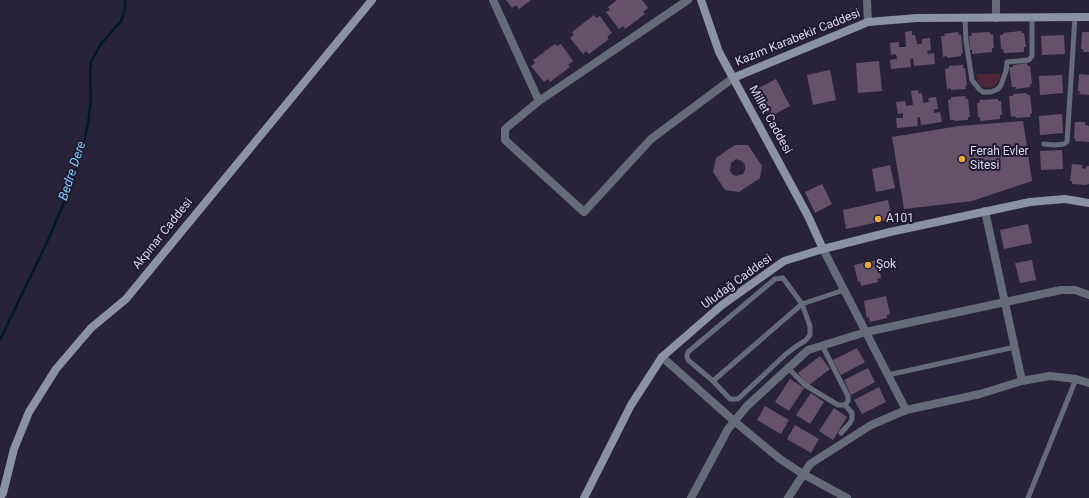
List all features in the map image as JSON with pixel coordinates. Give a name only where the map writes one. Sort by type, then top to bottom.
[{"type":"street","name":"Akpınar Caddesi","points":[[0,497],[14,449],[29,412],[56,369],[91,328],[126,299],[372,0]]},
{"type":"street","points":[[493,0],[539,101]]},
{"type":"street","points":[[688,0],[539,101],[505,129],[505,140],[584,212],[651,139],[733,78]]},
{"type":"street","name":"Millet Caddesi","points":[[701,0],[719,52],[808,216],[824,249]]},
{"type":"street","points":[[867,0],[868,22]]},
{"type":"street","points":[[996,0],[996,18]]},
{"type":"street","name":"Kazım Karabekir Caddesi","points":[[733,78],[868,22],[916,18],[1089,17]]},
{"type":"street","name":"Uludağ Caddesi","points":[[584,498],[631,405],[662,357],[722,306],[784,261],[890,232],[1030,202],[1065,199],[1089,203]]},
{"type":"street","points":[[985,211],[1006,301],[1022,381]]},
{"type":"street","points":[[824,249],[906,410]]},
{"type":"street","points":[[691,498],[728,429],[747,406],[808,350],[866,332],[1061,290],[1075,290],[1089,295]]},
{"type":"street","points":[[662,357],[734,422],[780,459],[803,474],[847,498]]},
{"type":"street","points":[[788,498],[810,464],[871,425],[906,410],[980,394],[1022,381],[1050,376],[1089,383]]},
{"type":"lane","points":[[965,18],[966,41],[972,80],[979,90],[983,92],[992,92],[998,89],[1001,85],[1006,71],[1007,62],[1029,60],[1032,56],[1032,18]]},
{"type":"lane","points":[[1044,144],[1064,144],[1067,142],[1075,18]]},
{"type":"lane","points":[[783,278],[802,304],[810,326],[811,331],[809,338],[786,354],[738,399],[730,399],[713,381],[688,360],[688,352],[776,279],[783,278]]},
{"type":"lane","points":[[713,381],[802,304],[844,290]]},
{"type":"lane","points":[[822,345],[848,396],[848,401],[845,405]]},
{"type":"lane","points":[[888,375],[1015,347]]},
{"type":"lane","points":[[788,368],[805,385],[838,405],[845,405],[852,413],[850,423],[841,433]]},
{"type":"lane","points":[[1028,498],[1076,380]]},
{"type":"shaded area","points":[[976,74],[1002,74],[995,86],[989,88],[981,86],[978,83]]},
{"type":"building","points":[[506,0],[531,0],[519,9],[516,5],[512,8]]},
{"type":"building","points":[[617,0],[642,0],[648,8],[643,12],[645,14],[625,29],[623,26],[619,29],[606,12],[610,10],[608,7]]},
{"type":"building","points":[[594,15],[596,18],[600,16],[612,33],[607,37],[609,39],[589,54],[586,51],[583,54],[570,38],[574,35],[572,32]]},
{"type":"building","points":[[912,31],[912,35],[915,35],[917,44],[922,44],[922,39],[930,38],[931,50],[927,51],[928,54],[934,53],[935,64],[914,66],[913,58],[910,59],[911,67],[891,69],[890,60],[897,59],[896,54],[891,55],[890,43],[899,42],[899,47],[906,47],[905,32]]},
{"type":"building","points":[[1021,31],[1024,33],[1026,47],[1024,47],[1024,52],[1004,53],[1003,49],[1001,49],[1000,35],[1003,35],[1003,33]]},
{"type":"building","points":[[958,32],[959,35],[961,35],[963,53],[961,56],[947,58],[947,56],[943,57],[941,36],[945,36],[944,34]]},
{"type":"building","points":[[990,32],[990,34],[993,34],[994,48],[992,48],[992,52],[972,54],[972,50],[970,50],[969,36],[972,36],[971,33]]},
{"type":"building","points":[[1082,32],[1089,32],[1089,52],[1083,52],[1083,49],[1081,49]]},
{"type":"building","points":[[1064,35],[1065,54],[1042,55],[1041,36]]},
{"type":"building","points":[[555,44],[557,46],[561,44],[573,61],[568,65],[570,67],[550,82],[548,79],[544,82],[531,66],[535,63],[533,60]]},
{"type":"building","points":[[879,61],[882,91],[858,93],[856,63]]},
{"type":"building","points":[[1027,63],[1028,66],[1030,66],[1032,84],[1030,84],[1030,87],[1016,89],[1016,87],[1012,87],[1009,67]]},
{"type":"building","points":[[963,65],[963,68],[965,68],[966,89],[947,89],[945,69],[949,68],[949,66]]},
{"type":"building","points":[[830,70],[836,100],[813,105],[807,75]]},
{"type":"building","points":[[1079,74],[1089,75],[1089,95],[1079,94]]},
{"type":"building","points":[[1062,75],[1063,93],[1040,95],[1039,76]]},
{"type":"building","points":[[776,79],[790,106],[769,117],[755,90]]},
{"type":"building","points":[[918,90],[919,94],[922,93],[923,103],[929,102],[928,98],[936,97],[938,109],[934,109],[934,113],[940,112],[942,122],[921,125],[920,117],[917,118],[918,126],[897,128],[896,118],[903,118],[903,113],[898,114],[896,102],[905,101],[906,106],[913,105],[911,91]]},
{"type":"building","points":[[1027,93],[1027,95],[1030,95],[1032,113],[1030,114],[1030,117],[1011,117],[1009,96],[1013,96],[1013,94]]},
{"type":"building","points":[[965,96],[966,99],[968,99],[970,117],[968,117],[968,120],[950,120],[948,100],[951,99],[951,97]]},
{"type":"building","points":[[998,99],[998,101],[1001,101],[1002,115],[1000,115],[1000,119],[980,121],[980,117],[978,117],[977,103],[980,103],[979,100]]},
{"type":"building","points":[[1062,114],[1063,133],[1040,135],[1039,116]]},
{"type":"building","name":"Ferah Evler Sitesi","points":[[1023,121],[1032,181],[972,201],[904,209],[892,137],[959,126]]},
{"type":"building","points":[[1075,122],[1085,122],[1085,125],[1089,126],[1089,142],[1075,141]]},
{"type":"building","points":[[735,145],[748,145],[762,166],[760,178],[739,192],[725,190],[713,172],[716,158]],"holes":[[[736,159],[742,161],[745,165],[743,174],[736,176],[732,174],[730,171],[731,163]]]},
{"type":"building","points":[[1062,150],[1063,169],[1041,170],[1040,151]]},
{"type":"building","points":[[1072,164],[1082,165],[1082,168],[1086,169],[1086,166],[1089,166],[1089,184],[1072,184],[1072,181],[1070,181]]},
{"type":"building","points":[[890,165],[895,188],[876,192],[872,169]]},
{"type":"building","points":[[822,184],[832,204],[815,213],[805,192]]},
{"type":"building","points":[[888,200],[892,219],[846,229],[843,210]]},
{"type":"building","points":[[1028,224],[1032,243],[1004,249],[1000,230]]},
{"type":"building","points":[[877,260],[881,278],[877,279],[878,282],[861,286],[860,281],[858,282],[854,265]]},
{"type":"building","points":[[1032,260],[1036,280],[1020,283],[1015,263]]},
{"type":"building","points":[[886,296],[890,314],[887,315],[887,318],[870,322],[869,317],[867,318],[864,301]]},
{"type":"building","points":[[857,348],[865,362],[841,375],[833,360]]},
{"type":"building","points":[[820,356],[830,369],[808,386],[798,373]]},
{"type":"building","points":[[868,368],[875,382],[851,395],[844,380]]},
{"type":"building","points":[[790,379],[804,388],[789,411],[775,402]]},
{"type":"building","points":[[879,387],[886,402],[862,414],[854,400]]},
{"type":"building","points":[[811,393],[824,402],[810,424],[796,415]]},
{"type":"building","points":[[765,406],[789,420],[781,434],[757,420]]},
{"type":"building","points":[[834,408],[847,417],[833,440],[819,431]]},
{"type":"building","points":[[795,425],[819,439],[811,453],[787,439]]},
{"type":"waterway","name":"Bedre Dere","points":[[0,340],[48,240],[72,184],[88,124],[91,99],[91,62],[100,45],[121,21],[125,10],[125,0]]},
{"type":"place","name":"Ferah Evler Sitesi","points":[[962,159]]},
{"type":"place","name":"A101","points":[[878,219]]},
{"type":"place","name":"Şok","points":[[868,265]]}]
